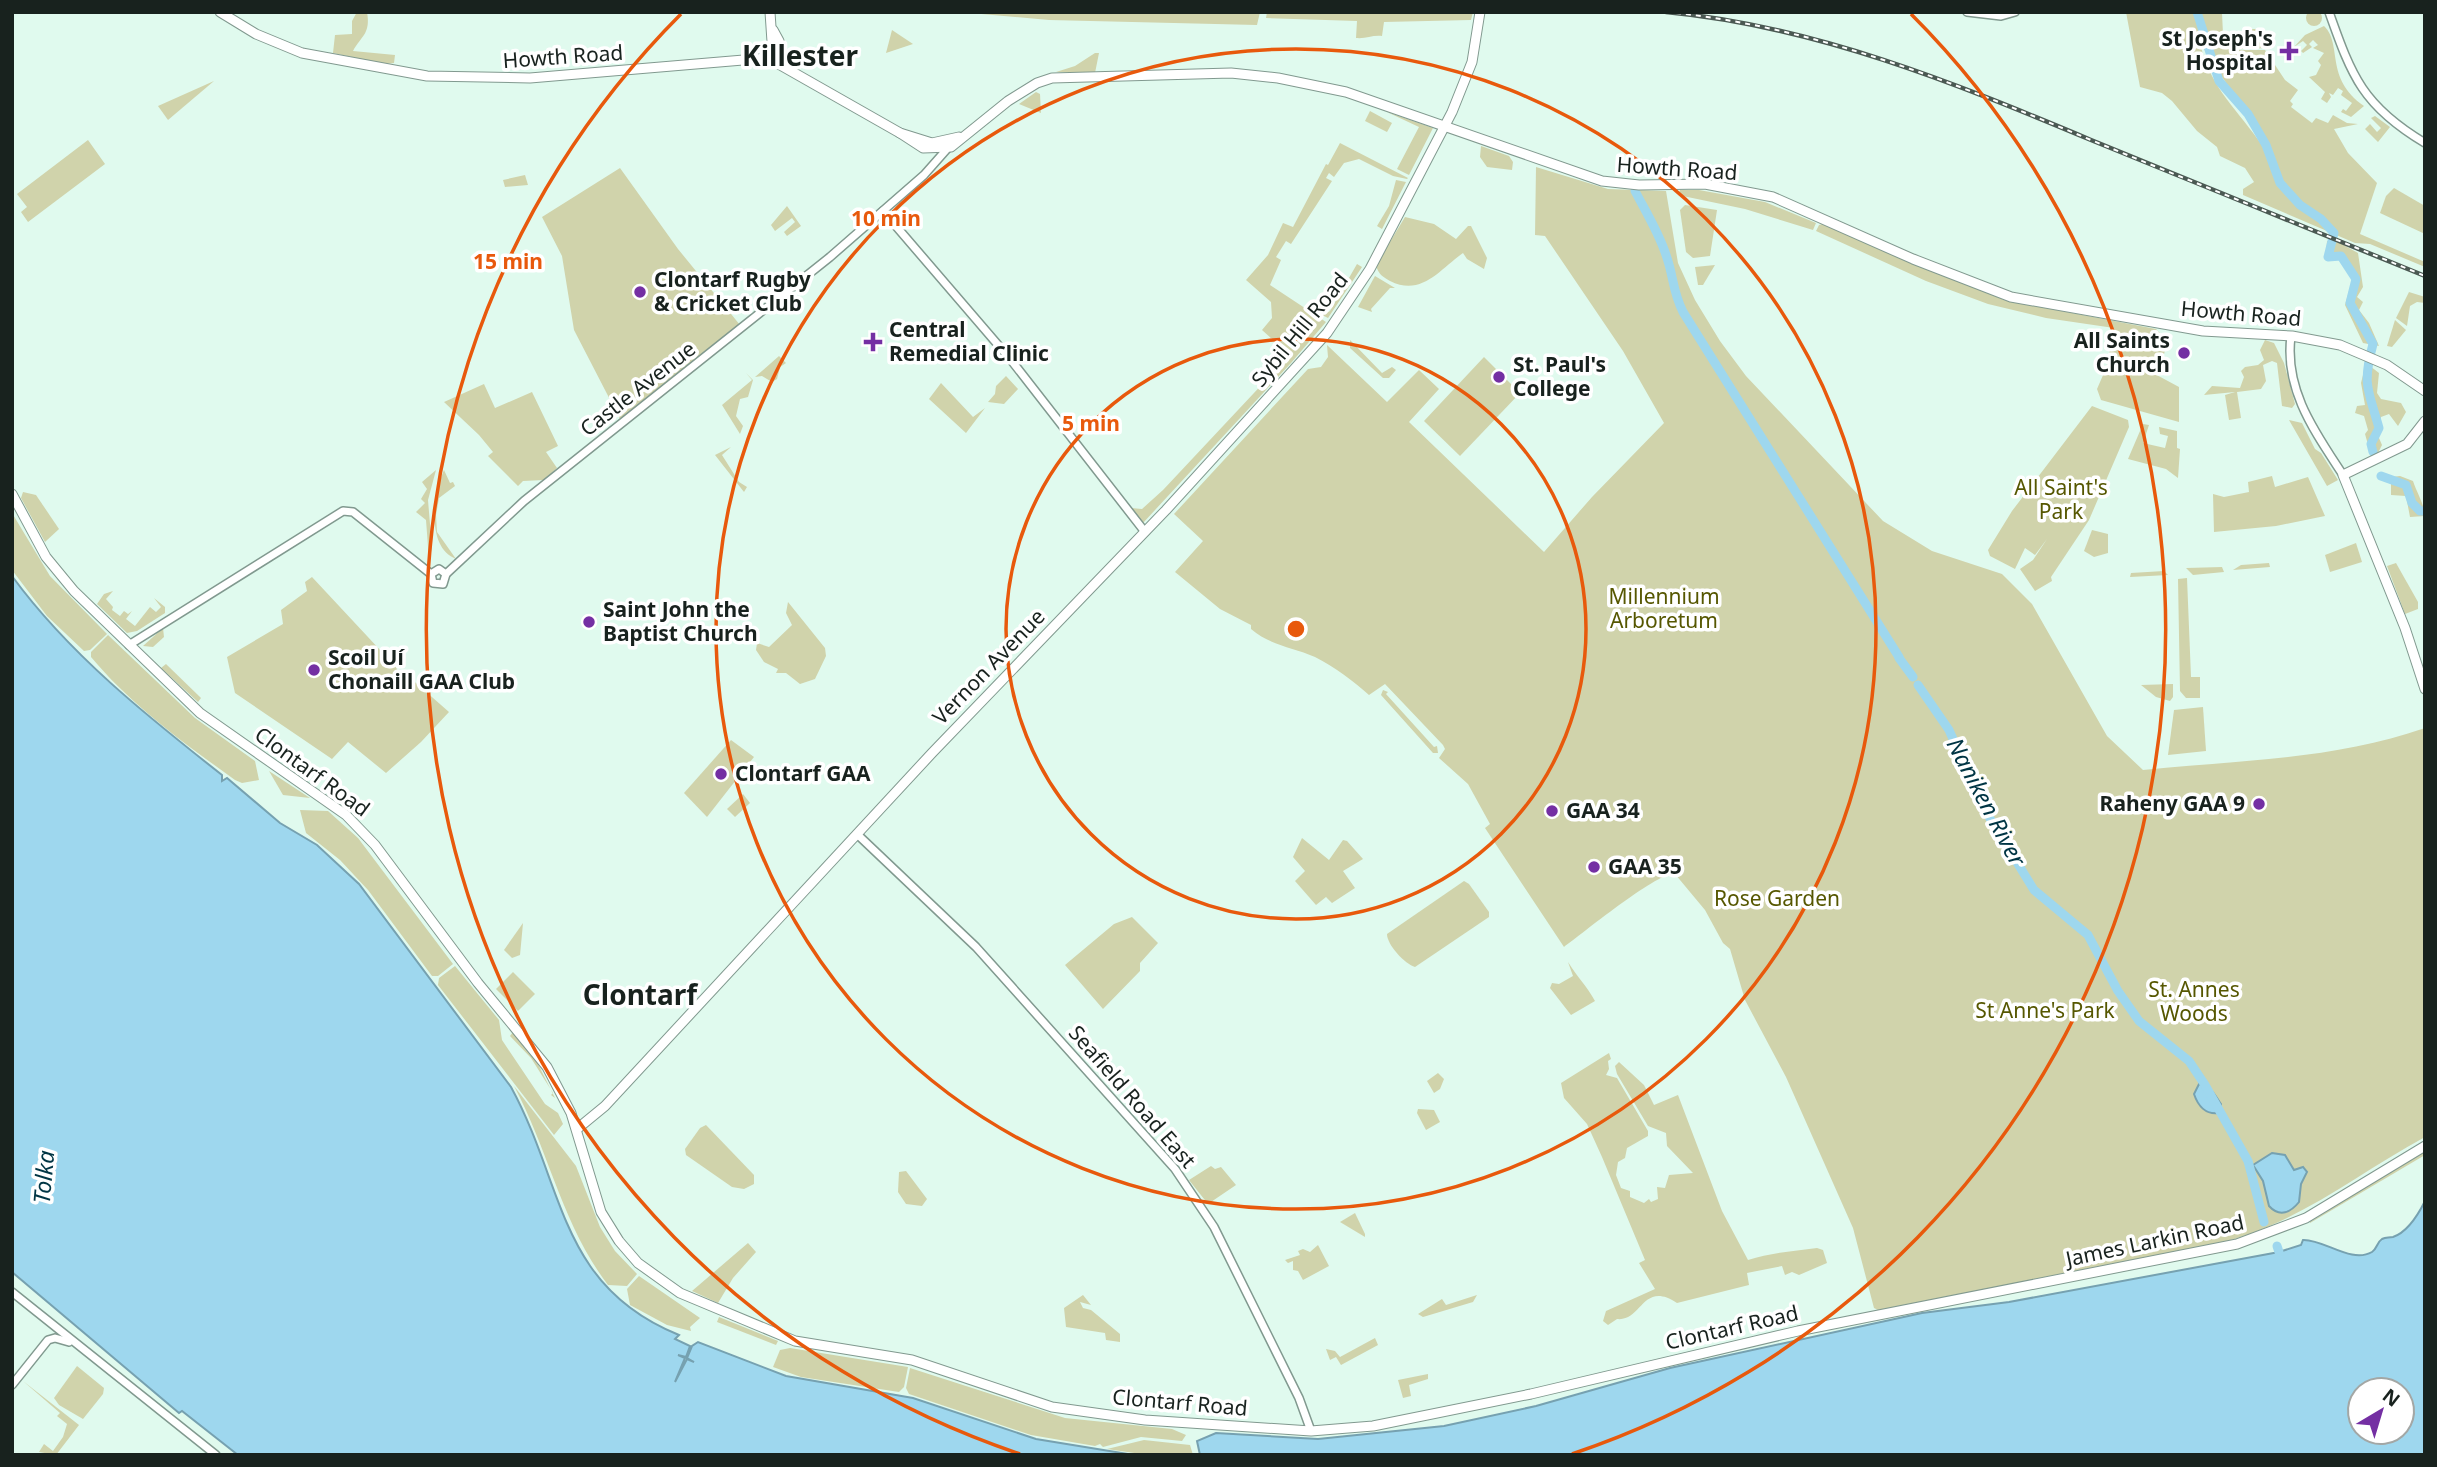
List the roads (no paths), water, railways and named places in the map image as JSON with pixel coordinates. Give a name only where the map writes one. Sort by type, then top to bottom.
[{"type":"main road","name":"Howth Road","points":[[220,12],[256,34],[302,53],[427,76],[518,79],[768,58],[923,148],[946,145],[967,134],[997,109],[1044,80],[1218,73],[1278,78],[1346,92],[1445,124],[1555,167],[1602,181],[1639,185],[1715,185],[1773,197],[1939,270],[2011,297],[2203,331],[2291,335],[2328,342],[2370,356],[2425,389]]},
{"type":"main road","points":[[768,58],[772,29],[770,12]]},
{"type":"main road","name":"Sybil Hill Road","points":[[1145,532],[1308,355],[1339,317],[1370,269],[1445,124],[1472,62],[1480,13]]},
{"type":"main road","points":[[772,29],[779,41],[784,66]]},
{"type":"main road","name":"Howth Road","points":[[901,133],[921,141],[946,145]]},
{"type":"main road","points":[[2425,421],[2407,444],[2343,475],[2405,628],[2425,690]]},
{"type":"main road","name":"Clontarf Road","points":[[12,494],[59,575],[129,645],[208,719],[346,815],[368,837],[478,983],[543,1060],[564,1096],[601,1212],[632,1258],[680,1293],[789,1338],[812,1345],[912,1360],[1052,1407],[1145,1420],[1311,1431],[1411,1419],[1873,1316]]},
{"type":"main road","name":"Vernon Avenue","points":[[576,1129],[591,1120],[1034,645],[1145,532]]},
{"type":"main road","points":[[580,1142],[591,1120]]},
{"type":"main road","name":"James Larkin Road","points":[[1873,1316],[2260,1237],[2306,1218],[2425,1146]]},
{"type":"street","points":[[1967,12],[2001,16],[2015,12]]},
{"type":"street","points":[[2329,12],[2348,65],[2362,90],[2388,118],[2425,143]]},
{"type":"street","name":"Castle Avenue","points":[[446,574],[523,501],[795,287],[924,174],[946,145]]},
{"type":"street","points":[[923,148],[930,159],[924,174]]},
{"type":"street","points":[[883,211],[1012,360],[1145,532]]},
{"type":"street","points":[[2291,335],[2292,375],[2302,410],[2343,475]]},
{"type":"street","points":[[129,645],[343,511],[354,512],[431,574],[432,582],[439,585],[444,582],[446,574],[437,569],[431,574]]},
{"type":"street","points":[[139,654],[145,634]]},
{"type":"street","name":"Seafield Road East","points":[[858,835],[976,947],[1175,1169],[1214,1227],[1299,1398],[1311,1431]]},
{"type":"street","points":[[848,845],[868,844]]},
{"type":"street","points":[[12,1292],[216,1455]]},
{"type":"street","points":[[12,1385],[48,1340],[57,1338],[74,1343]]},
{"type":"water","name":"Tolka","points":[[12,576],[58,632],[110,683],[222,775],[222,781],[227,778],[280,823],[317,845],[359,884],[511,1087],[529,1124],[570,1230],[587,1261],[609,1290],[639,1314],[679,1335],[675,1339],[690,1346],[686,1357],[678,1355],[685,1358],[675,1382],[687,1359],[694,1362],[687,1358],[692,1346],[698,1342],[786,1376],[913,1398],[1036,1439],[1134,1455],[238,1455],[182,1411],[179,1413],[12,1272]]},
{"type":"water","points":[[2199,1084],[2209,1088],[2217,1097],[2221,1104],[2219,1113],[2206,1111],[2198,1102],[2194,1094]]},
{"type":"water","points":[[2272,1153],[2285,1155],[2294,1170],[2303,1167],[2307,1172],[2301,1184],[2299,1202],[2292,1209],[2281,1213],[2269,1206],[2263,1181],[2253,1165]]},
{"type":"water","points":[[2425,1201],[2425,1455],[1200,1455],[1197,1441],[1216,1433],[1318,1439],[1444,1426],[1536,1406],[1670,1368],[1922,1313],[2009,1302],[2279,1252],[2301,1245],[2303,1240],[2346,1253],[2364,1255],[2374,1251],[2382,1239],[2393,1237],[2412,1222]]},
{"type":"waterway","points":[[2197,12],[2219,81],[2248,114],[2266,145],[2280,183],[2300,205],[2321,219],[2334,233],[2328,257],[2341,256],[2356,279],[2350,303],[2373,344],[2367,378],[2379,428],[2371,444],[2373,452]]},
{"type":"waterway","points":[[1635,191],[1663,247],[1683,312],[1899,657]]},
{"type":"waterway","points":[[2381,476],[2406,485],[2412,503],[2420,511],[2425,511]]},
{"type":"waterway","points":[[1899,658],[1913,677]]},
{"type":"waterway","name":"Naniken River","points":[[1918,685],[1949,730],[1986,812],[2034,890],[2088,935],[2118,991],[2139,1021],[2189,1061],[2205,1085],[2248,1161],[2264,1222]]},
{"type":"waterway","name":"Naniken River","points":[[2277,1246],[2279,1252]]},
{"type":"railway","points":[[1666,12],[1776,30],[1830,44],[1936,78],[2425,276]]},
{"type":"place","name":"St Joseph's Hospital","points":[[2289,51]]},
{"type":"place","name":"Clontarf Rugby & Cricket Club","points":[[640,292]]},
{"type":"place","name":"Central Remedial Clinic","points":[[873,342]]},
{"type":"place","name":"All Saints Church","points":[[2184,353]]},
{"type":"place","name":"St. Paul's College","points":[[1499,377]]},
{"type":"place","name":"Saint John the Baptist Church","points":[[589,622]]},
{"type":"place","name":"Scoil Uí Chonaill GAA Club","points":[[314,670]]},
{"type":"place","name":"Clontarf GAA","points":[[721,774]]},
{"type":"place","name":"Raheny GAA 9","points":[[2259,804]]},
{"type":"place","name":"GAA 34","points":[[1552,811]]},
{"type":"place","name":"GAA 35","points":[[1594,867]]},
{"type":"district","name":"Killester","points":[[800,56]]},
{"type":"district","name":"Clontarf","points":[[640,995]]},
{"type":"park label","name":"All Saint's Park","points":[[2061,500]]},
{"type":"park label","name":"Millennium Arboretum","points":[[1664,609]]},
{"type":"park label","name":"Rose Garden","points":[[1777,899]]},
{"type":"park label","name":"St. Annes Woods","points":[[2194,1002]]},
{"type":"park label","name":"St Anne's Park","points":[[2045,1011]]}]
